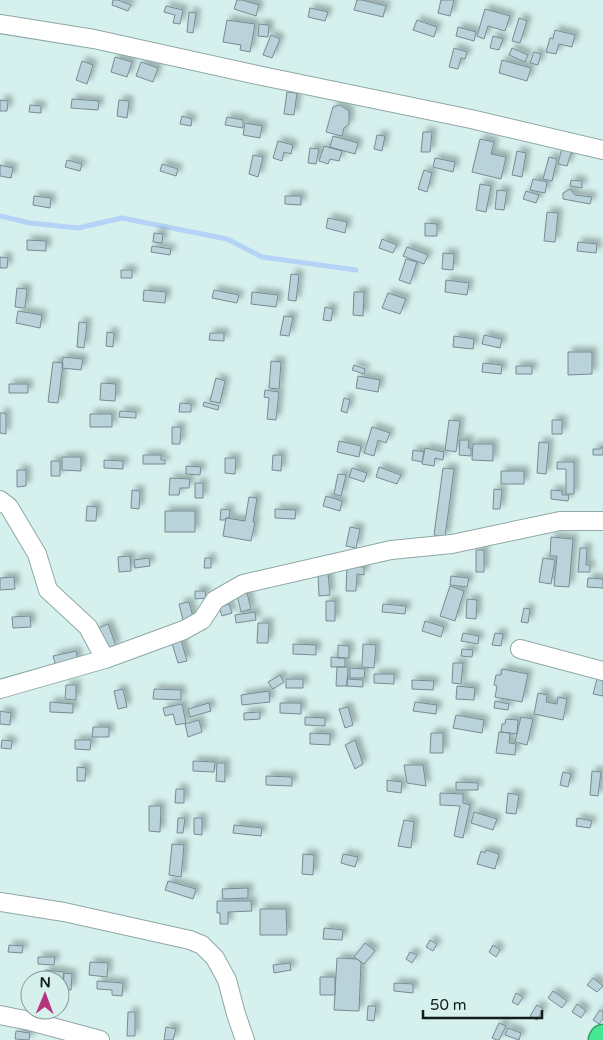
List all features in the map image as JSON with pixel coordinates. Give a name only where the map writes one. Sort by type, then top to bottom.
[{"type":"street","points":[[0,24],[94,39],[471,119],[603,150]]},
{"type":"street","points":[[0,500],[9,507],[36,554],[48,590],[88,627],[105,659]]},
{"type":"street","points":[[0,688],[105,659],[184,630],[202,620],[215,600],[243,584],[391,550],[452,544],[560,521],[603,521]]},
{"type":"street","points":[[520,650],[603,671]]},
{"type":"street","points":[[0,902],[64,912],[190,940],[202,945],[215,958],[227,980],[245,1040]]},
{"type":"street","points":[[0,1015],[100,1040]]},
{"type":"building","points":[[113,0],[131,5],[128,11],[112,5]]},
{"type":"building","points":[[237,0],[259,5],[256,16],[234,9]]},
{"type":"building","points":[[357,0],[386,6],[383,17],[354,10]]},
{"type":"building","points":[[441,0],[454,0],[450,16],[438,13]]},
{"type":"building","points":[[166,6],[183,10],[180,24],[173,23],[175,15],[164,12]]},
{"type":"building","points":[[310,8],[328,12],[325,21],[308,17]]},
{"type":"building","points":[[485,9],[510,16],[505,31],[488,26],[484,39],[477,36]]},
{"type":"building","points":[[189,12],[196,13],[193,33],[187,32]]},
{"type":"building","points":[[519,18],[527,21],[520,43],[512,41]]},
{"type":"building","points":[[227,20],[255,24],[250,52],[240,50],[241,45],[223,42]]},
{"type":"building","points":[[417,20],[437,27],[434,37],[413,30]]},
{"type":"building","points":[[259,24],[269,25],[268,37],[258,36]]},
{"type":"building","points":[[458,27],[476,32],[474,41],[456,36]]},
{"type":"building","points":[[555,30],[575,35],[572,47],[559,44],[556,54],[546,52],[550,38],[553,39]]},
{"type":"building","points":[[271,35],[280,39],[272,58],[263,55]]},
{"type":"building","points":[[493,36],[503,39],[499,50],[490,48]]},
{"type":"building","points":[[454,48],[467,52],[465,59],[461,58],[458,69],[449,67]]},
{"type":"building","points":[[512,48],[528,55],[525,62],[509,55]]},
{"type":"building","points":[[534,52],[541,54],[538,65],[530,63]]},
{"type":"building","points":[[115,57],[132,62],[127,77],[111,72]]},
{"type":"building","points":[[502,60],[531,68],[527,81],[499,73]]},
{"type":"building","points":[[82,61],[93,65],[87,84],[76,80]]},
{"type":"building","points":[[141,62],[158,68],[153,82],[136,76]]},
{"type":"building","points":[[287,92],[297,93],[294,115],[284,114]]},
{"type":"building","points":[[72,99],[99,101],[98,110],[71,108]]},
{"type":"building","points":[[0,100],[8,101],[7,111],[0,111]]},
{"type":"building","points":[[119,100],[129,101],[127,118],[117,116]]},
{"type":"building","points":[[30,105],[41,106],[41,113],[29,112]]},
{"type":"building","points":[[340,105],[349,111],[349,124],[344,128],[342,136],[326,132],[333,107]]},
{"type":"building","points":[[182,116],[192,119],[191,126],[180,124]]},
{"type":"building","points":[[227,117],[243,120],[243,128],[225,125]]},
{"type":"building","points":[[245,123],[262,126],[260,138],[243,135]]},
{"type":"building","points":[[423,132],[432,132],[430,152],[421,152]]},
{"type":"building","points":[[377,135],[385,136],[382,151],[374,149]]},
{"type":"building","points":[[333,136],[358,143],[355,154],[330,147]]},
{"type":"building","points":[[480,139],[494,142],[491,154],[506,157],[501,179],[472,172]]},
{"type":"building","points":[[278,141],[293,145],[291,154],[284,152],[282,161],[273,158]]},
{"type":"building","points":[[563,144],[575,147],[567,166],[558,164]]},
{"type":"building","points":[[324,146],[342,151],[339,161],[330,159],[328,164],[319,161]]},
{"type":"building","points":[[310,148],[319,149],[316,164],[308,163]]},
{"type":"building","points":[[517,151],[526,153],[522,177],[512,175]]},
{"type":"building","points":[[253,155],[263,157],[258,177],[249,174]]},
{"type":"building","points":[[549,157],[557,159],[552,181],[543,179]]},
{"type":"building","points":[[435,158],[455,162],[453,172],[433,167]]},
{"type":"building","points":[[67,160],[82,164],[80,171],[65,167]]},
{"type":"building","points":[[162,164],[178,169],[176,176],[160,171]]},
{"type":"building","points":[[0,165],[13,168],[11,178],[0,176]]},
{"type":"building","points":[[424,170],[432,173],[427,192],[418,189]]},
{"type":"building","points":[[533,179],[547,182],[545,193],[530,190]]},
{"type":"building","points":[[571,180],[582,181],[582,188],[570,186]]},
{"type":"building","points":[[480,184],[491,186],[486,212],[476,210]]},
{"type":"building","points":[[570,189],[575,195],[592,197],[590,204],[563,199],[563,193]]},
{"type":"building","points":[[497,190],[507,191],[504,210],[495,209]]},
{"type":"building","points":[[526,191],[539,195],[536,203],[523,199]]},
{"type":"building","points":[[34,196],[51,198],[50,208],[33,205]]},
{"type":"building","points":[[285,196],[301,196],[301,205],[285,204]]},
{"type":"building","points":[[547,212],[558,213],[555,242],[544,241]]},
{"type":"building","points":[[328,218],[347,222],[345,233],[326,228]]},
{"type":"building","points":[[425,223],[437,224],[437,236],[425,236]]},
{"type":"building","points":[[154,233],[163,234],[162,243],[153,242]]},
{"type":"building","points":[[382,239],[397,245],[393,253],[379,248]]},
{"type":"building","points":[[27,240],[46,241],[46,251],[27,250]]},
{"type":"building","points":[[578,242],[597,244],[596,253],[577,251]]},
{"type":"building","points":[[152,246],[171,249],[170,255],[151,252]]},
{"type":"building","points":[[407,247],[428,255],[424,264],[403,256]]},
{"type":"building","points":[[443,253],[454,254],[453,270],[442,269]]},
{"type":"building","points":[[0,257],[8,258],[7,268],[0,268]]},
{"type":"building","points":[[406,259],[417,262],[410,284],[399,280]]},
{"type":"building","points":[[121,270],[132,270],[132,278],[121,278]]},
{"type":"building","points":[[291,274],[299,275],[296,301],[288,300]]},
{"type":"building","points":[[446,280],[469,283],[467,295],[445,292]]},
{"type":"building","points":[[17,288],[27,289],[25,308],[15,307]]},
{"type":"building","points":[[144,290],[166,292],[165,303],[143,301]]},
{"type":"building","points":[[214,290],[239,295],[237,303],[212,298]]},
{"type":"building","points":[[252,292],[278,295],[276,307],[251,304]]},
{"type":"building","points":[[354,292],[364,292],[363,316],[353,315]]},
{"type":"building","points":[[388,293],[406,299],[400,314],[382,308]]},
{"type":"building","points":[[325,307],[333,309],[331,321],[323,320]]},
{"type":"building","points":[[18,311],[42,315],[40,328],[16,323]]},
{"type":"building","points":[[284,316],[293,317],[289,336],[280,335]]},
{"type":"building","points":[[79,322],[87,323],[84,348],[77,347]]},
{"type":"building","points":[[107,332],[114,333],[113,347],[106,346]]},
{"type":"building","points":[[210,333],[224,333],[224,341],[209,340]]},
{"type":"building","points":[[484,335],[502,339],[500,348],[482,344]]},
{"type":"building","points":[[454,336],[474,339],[473,349],[453,347]]},
{"type":"building","points":[[568,352],[592,352],[592,374],[568,375]]},
{"type":"building","points":[[63,357],[83,359],[81,370],[62,368]]},
{"type":"building","points":[[271,361],[281,362],[279,389],[269,388]]},
{"type":"building","points":[[53,362],[63,363],[58,403],[48,402]]},
{"type":"building","points":[[483,363],[502,365],[501,374],[482,372]]},
{"type":"building","points":[[354,365],[365,369],[364,374],[352,370]]},
{"type":"building","points":[[516,366],[532,366],[532,374],[516,374]]},
{"type":"building","points":[[358,376],[380,380],[378,392],[356,388]]},
{"type":"building","points":[[216,378],[225,381],[220,403],[210,401]]},
{"type":"building","points":[[101,383],[116,384],[115,401],[100,400]]},
{"type":"building","points":[[9,384],[28,384],[28,393],[9,393]]},
{"type":"building","points":[[265,390],[279,392],[276,420],[267,419],[269,398],[264,397]]},
{"type":"building","points":[[344,398],[350,400],[347,413],[341,411]]},
{"type":"building","points":[[204,402],[219,406],[218,410],[203,406]]},
{"type":"building","points":[[180,403],[191,404],[191,412],[179,412]]},
{"type":"building","points":[[120,411],[136,412],[136,418],[119,417]]},
{"type":"building","points":[[0,413],[6,413],[6,434],[0,433]]},
{"type":"building","points":[[90,414],[112,414],[112,427],[90,427]]},
{"type":"building","points":[[449,420],[460,421],[456,452],[445,450]]},
{"type":"building","points":[[552,420],[562,420],[562,434],[552,434]]},
{"type":"building","points":[[172,427],[181,427],[180,444],[172,444]]},
{"type":"building","points":[[372,427],[390,433],[386,443],[378,440],[374,456],[364,453]]},
{"type":"building","points":[[460,440],[469,440],[468,448],[471,448],[471,456],[459,455]]},
{"type":"building","points":[[339,441],[361,446],[359,457],[337,452]]},
{"type":"building","points":[[539,442],[549,443],[546,474],[537,473]]},
{"type":"building","points":[[473,444],[493,444],[493,461],[472,460]]},
{"type":"building","points":[[603,447],[603,455],[593,455],[593,449],[601,449]]},
{"type":"building","points":[[425,448],[444,452],[443,460],[435,458],[434,466],[422,464]]},
{"type":"building","points":[[413,450],[424,452],[422,462],[412,460]]},
{"type":"building","points":[[143,455],[161,455],[161,460],[165,460],[165,464],[143,464]]},
{"type":"building","points":[[273,455],[282,455],[281,471],[272,470]]},
{"type":"building","points":[[62,457],[81,457],[81,471],[62,470]]},
{"type":"building","points":[[225,458],[236,458],[235,474],[225,473]]},
{"type":"building","points":[[104,460],[123,461],[123,469],[104,468]]},
{"type":"building","points":[[51,461],[60,461],[60,476],[51,476]]},
{"type":"building","points":[[557,462],[574,462],[574,494],[566,494],[566,469],[557,469]]},
{"type":"building","points":[[186,466],[201,467],[200,475],[186,474]]},
{"type":"building","points":[[379,467],[401,475],[397,484],[376,477]]},
{"type":"building","points":[[352,468],[367,473],[364,482],[349,477]]},
{"type":"building","points":[[443,468],[454,469],[445,537],[434,535]]},
{"type":"building","points":[[17,470],[26,470],[26,486],[17,487]]},
{"type":"building","points":[[501,471],[524,471],[524,484],[501,484]]},
{"type":"building","points":[[338,474],[346,475],[341,496],[334,494]]},
{"type":"building","points":[[170,478],[190,479],[189,488],[180,488],[179,495],[169,495]]},
{"type":"building","points":[[195,483],[203,483],[203,498],[195,498]]},
{"type":"building","points":[[494,489],[502,490],[500,509],[493,509]]},
{"type":"building","points":[[132,490],[140,491],[139,509],[131,508]]},
{"type":"building","points":[[551,490],[562,491],[562,495],[569,495],[568,501],[551,499]]},
{"type":"building","points":[[326,496],[342,501],[340,511],[323,506]]},
{"type":"building","points":[[249,497],[257,498],[251,541],[223,536],[226,518],[245,521]]},
{"type":"building","points":[[87,506],[97,507],[96,521],[86,521]]},
{"type":"building","points":[[221,509],[230,510],[229,518],[220,520]]},
{"type":"building","points":[[275,509],[296,510],[295,519],[275,518]]},
{"type":"building","points":[[165,511],[195,511],[195,532],[165,532]]},
{"type":"building","points":[[350,527],[360,529],[356,548],[346,546]]},
{"type":"building","points":[[551,537],[573,539],[569,587],[554,586],[557,556],[550,556]]},
{"type":"building","points":[[580,548],[587,548],[586,565],[590,565],[590,572],[578,572]]},
{"type":"building","points":[[476,550],[484,550],[484,572],[476,572]]},
{"type":"building","points":[[130,556],[131,571],[119,572],[118,557]]},
{"type":"building","points":[[149,558],[150,566],[135,568],[134,560]]},
{"type":"building","points":[[205,558],[211,558],[211,568],[204,568]]},
{"type":"building","points":[[543,558],[555,560],[551,584],[539,582]]},
{"type":"building","points":[[347,566],[364,567],[364,575],[357,574],[356,591],[346,591]]},
{"type":"building","points":[[328,573],[330,595],[319,596],[318,574]]},
{"type":"building","points":[[451,576],[469,578],[467,587],[450,585]]},
{"type":"building","points":[[14,577],[15,589],[0,590],[0,578]]},
{"type":"building","points":[[588,578],[603,579],[603,588],[587,587]]},
{"type":"building","points":[[450,586],[464,591],[455,621],[440,616]]},
{"type":"building","points":[[195,591],[205,591],[206,598],[195,599]]},
{"type":"building","points":[[247,593],[251,609],[241,612],[237,595]]},
{"type":"building","points":[[467,599],[477,600],[476,619],[466,618]]},
{"type":"building","points":[[326,601],[335,601],[335,621],[326,621]]},
{"type":"building","points":[[189,602],[194,621],[184,624],[179,604]]},
{"type":"building","points":[[229,604],[232,613],[222,616],[219,607]]},
{"type":"building","points":[[383,604],[406,606],[405,614],[382,612]]},
{"type":"building","points":[[524,608],[530,609],[528,623],[521,622]]},
{"type":"building","points":[[255,612],[256,620],[236,623],[235,615]]},
{"type":"building","points":[[30,616],[31,627],[13,628],[12,617]]},
{"type":"building","points":[[425,621],[444,627],[441,637],[422,631]]},
{"type":"building","points":[[258,623],[269,623],[268,643],[257,643]]},
{"type":"building","points":[[108,624],[116,646],[105,650],[96,629]]},
{"type":"building","points":[[463,633],[479,636],[478,644],[461,641]]},
{"type":"building","points":[[495,633],[503,634],[501,646],[492,645]]},
{"type":"building","points":[[181,640],[187,661],[178,663],[172,643]]},
{"type":"building","points":[[293,644],[316,645],[316,655],[293,654]]},
{"type":"building","points":[[363,644],[376,645],[374,668],[362,667]]},
{"type":"building","points":[[338,645],[349,646],[349,658],[338,658]]},
{"type":"building","points":[[462,649],[473,650],[472,657],[461,656]]},
{"type":"building","points":[[76,651],[78,661],[56,666],[53,656]]},
{"type":"building","points":[[331,657],[345,658],[345,667],[331,667]]},
{"type":"building","points":[[453,663],[463,663],[461,684],[452,683]]},
{"type":"building","points":[[337,667],[348,667],[347,686],[336,686]]},
{"type":"building","points":[[350,668],[365,669],[364,678],[350,678]]},
{"type":"building","points":[[502,669],[528,674],[522,702],[495,697],[497,686],[494,685],[496,675],[501,675]]},
{"type":"building","points":[[374,674],[394,674],[394,684],[374,683]]},
{"type":"building","points":[[280,675],[284,682],[273,689],[268,682]]},
{"type":"building","points":[[286,679],[303,679],[303,688],[286,688]]},
{"type":"building","points":[[347,679],[363,680],[363,687],[347,686]]},
{"type":"building","points":[[597,679],[603,681],[603,696],[593,694]]},
{"type":"building","points":[[412,680],[434,681],[433,690],[412,689]]},
{"type":"building","points":[[66,685],[76,685],[76,700],[65,699]]},
{"type":"building","points":[[457,686],[475,688],[474,700],[456,699]]},
{"type":"building","points":[[123,689],[127,707],[118,709],[114,691]]},
{"type":"building","points":[[154,689],[181,690],[181,700],[153,699]]},
{"type":"building","points":[[269,691],[270,702],[242,705],[241,695]]},
{"type":"building","points":[[538,693],[547,695],[546,702],[557,704],[558,697],[567,699],[563,720],[534,714]]},
{"type":"building","points":[[495,701],[509,704],[508,710],[494,708]]},
{"type":"building","points":[[50,702],[73,704],[73,713],[50,712]]},
{"type":"building","points":[[415,702],[437,705],[436,714],[413,711]]},
{"type":"building","points":[[209,703],[211,711],[190,717],[188,709]]},
{"type":"building","points":[[280,703],[301,703],[301,714],[280,713]]},
{"type":"building","points":[[182,704],[186,723],[176,725],[173,714],[165,716],[163,708]]},
{"type":"building","points":[[348,707],[353,725],[345,728],[339,709]]},
{"type":"building","points":[[0,711],[11,713],[10,725],[0,724]]},
{"type":"building","points":[[260,712],[260,719],[244,720],[244,713]]},
{"type":"building","points":[[456,715],[484,720],[482,733],[453,728]]},
{"type":"building","points":[[305,717],[325,718],[325,726],[305,725]]},
{"type":"building","points":[[521,717],[533,719],[527,745],[515,742]]},
{"type":"building","points":[[506,719],[518,720],[517,734],[501,732],[502,724],[505,724]]},
{"type":"building","points":[[199,720],[202,732],[188,737],[185,724]]},
{"type":"building","points":[[93,727],[109,727],[109,737],[92,737]]},
{"type":"building","points":[[499,732],[510,733],[509,743],[516,744],[515,755],[496,753]]},
{"type":"building","points":[[310,733],[330,734],[330,745],[310,744]]},
{"type":"building","points":[[431,733],[443,733],[443,753],[430,753]]},
{"type":"building","points":[[2,740],[12,741],[11,749],[1,748]]},
{"type":"building","points":[[75,740],[91,740],[90,750],[75,749]]},
{"type":"building","points":[[355,740],[363,764],[355,769],[345,745]]},
{"type":"building","points":[[193,761],[215,762],[214,772],[193,771]]},
{"type":"building","points":[[217,763],[225,763],[225,782],[216,781]]},
{"type":"building","points":[[404,765],[423,765],[426,786],[407,783]]},
{"type":"building","points":[[77,767],[86,768],[85,781],[77,781]]},
{"type":"building","points":[[592,771],[601,772],[598,796],[590,795]]},
{"type":"building","points":[[563,772],[571,774],[568,787],[560,785]]},
{"type":"building","points":[[266,776],[292,777],[292,786],[266,785]]},
{"type":"building","points":[[387,780],[402,782],[401,793],[387,791]]},
{"type":"building","points":[[456,782],[478,783],[478,790],[456,790]]},
{"type":"building","points":[[176,789],[184,789],[184,803],[175,803]]},
{"type":"building","points":[[440,793],[463,794],[463,803],[470,805],[463,838],[454,836],[460,806],[440,805]]},
{"type":"building","points":[[508,793],[519,795],[516,814],[506,813]]},
{"type":"building","points":[[149,806],[161,806],[160,832],[149,831]]},
{"type":"building","points":[[474,812],[497,819],[493,830],[471,823]]},
{"type":"building","points":[[178,818],[185,818],[183,833],[177,833]]},
{"type":"building","points":[[194,818],[202,818],[202,835],[194,834]]},
{"type":"building","points":[[577,818],[592,821],[590,828],[576,826]]},
{"type":"building","points":[[404,820],[414,822],[411,848],[398,846]]},
{"type":"building","points":[[234,825],[262,828],[261,836],[233,833]]},
{"type":"building","points":[[172,844],[184,845],[181,877],[169,875]]},
{"type":"building","points":[[486,850],[499,854],[495,869],[477,864],[481,851],[485,853]]},
{"type":"building","points":[[303,854],[314,855],[313,875],[302,874]]},
{"type":"building","points":[[343,854],[358,857],[355,867],[341,863]]},
{"type":"building","points":[[168,881],[196,889],[193,899],[165,890]]},
{"type":"building","points":[[248,888],[248,898],[223,899],[222,889]]},
{"type":"building","points":[[217,901],[251,901],[252,911],[228,912],[228,924],[220,924],[220,913],[217,913]]},
{"type":"building","points":[[260,909],[286,909],[287,935],[260,935]]},
{"type":"building","points":[[324,928],[343,930],[342,940],[323,939]]},
{"type":"building","points":[[430,940],[437,944],[433,951],[426,947]]},
{"type":"building","points":[[365,943],[375,951],[364,964],[354,957]]},
{"type":"building","points":[[9,945],[23,946],[22,953],[8,952]]},
{"type":"building","points":[[493,945],[500,950],[496,957],[489,952]]},
{"type":"building","points":[[410,952],[417,955],[412,963],[406,959]]},
{"type":"building","points":[[38,957],[55,957],[54,965],[38,964]]},
{"type":"building","points":[[337,958],[357,959],[361,962],[359,1011],[334,1010]]},
{"type":"building","points":[[90,962],[108,963],[107,977],[89,975]]},
{"type":"building","points":[[290,963],[291,970],[274,973],[273,965]]},
{"type":"building","points":[[70,974],[72,974],[70,990]]},
{"type":"building","points":[[320,977],[335,977],[335,995],[320,995]]},
{"type":"building","points":[[593,978],[603,986],[597,992],[587,985]]},
{"type":"building","points":[[97,981],[123,983],[122,996],[112,995],[112,990],[97,989]]},
{"type":"building","points":[[394,983],[413,984],[413,993],[394,991]]},
{"type":"building","points":[[553,991],[567,1001],[562,1008],[548,998]]},
{"type":"building","points":[[516,993],[523,997],[518,1005],[512,1002]]},
{"type":"building","points":[[577,1004],[586,1011],[581,1018],[572,1012]]},
{"type":"building","points":[[537,1005],[543,1009],[537,1020],[530,1016]]},
{"type":"building","points":[[368,1006],[376,1006],[374,1021],[367,1020]]},
{"type":"building","points":[[600,1010],[603,1012],[603,1019],[599,1024],[593,1020]]},
{"type":"building","points":[[128,1012],[135,1012],[135,1036],[127,1036]]},
{"type":"building","points":[[499,1023],[506,1026],[499,1040],[497,1040],[492,1038]]},
{"type":"building","points":[[166,1027],[176,1029],[173,1040],[164,1040]]},
{"type":"building","points":[[508,1028],[521,1033],[519,1040],[505,1035]]},
{"type":"building","points":[[16,1031],[30,1033],[29,1040],[15,1039]]},
{"type":"waterway","points":[[0,216],[30,223],[78,228],[122,218],[227,239],[262,257],[356,270]]}]
